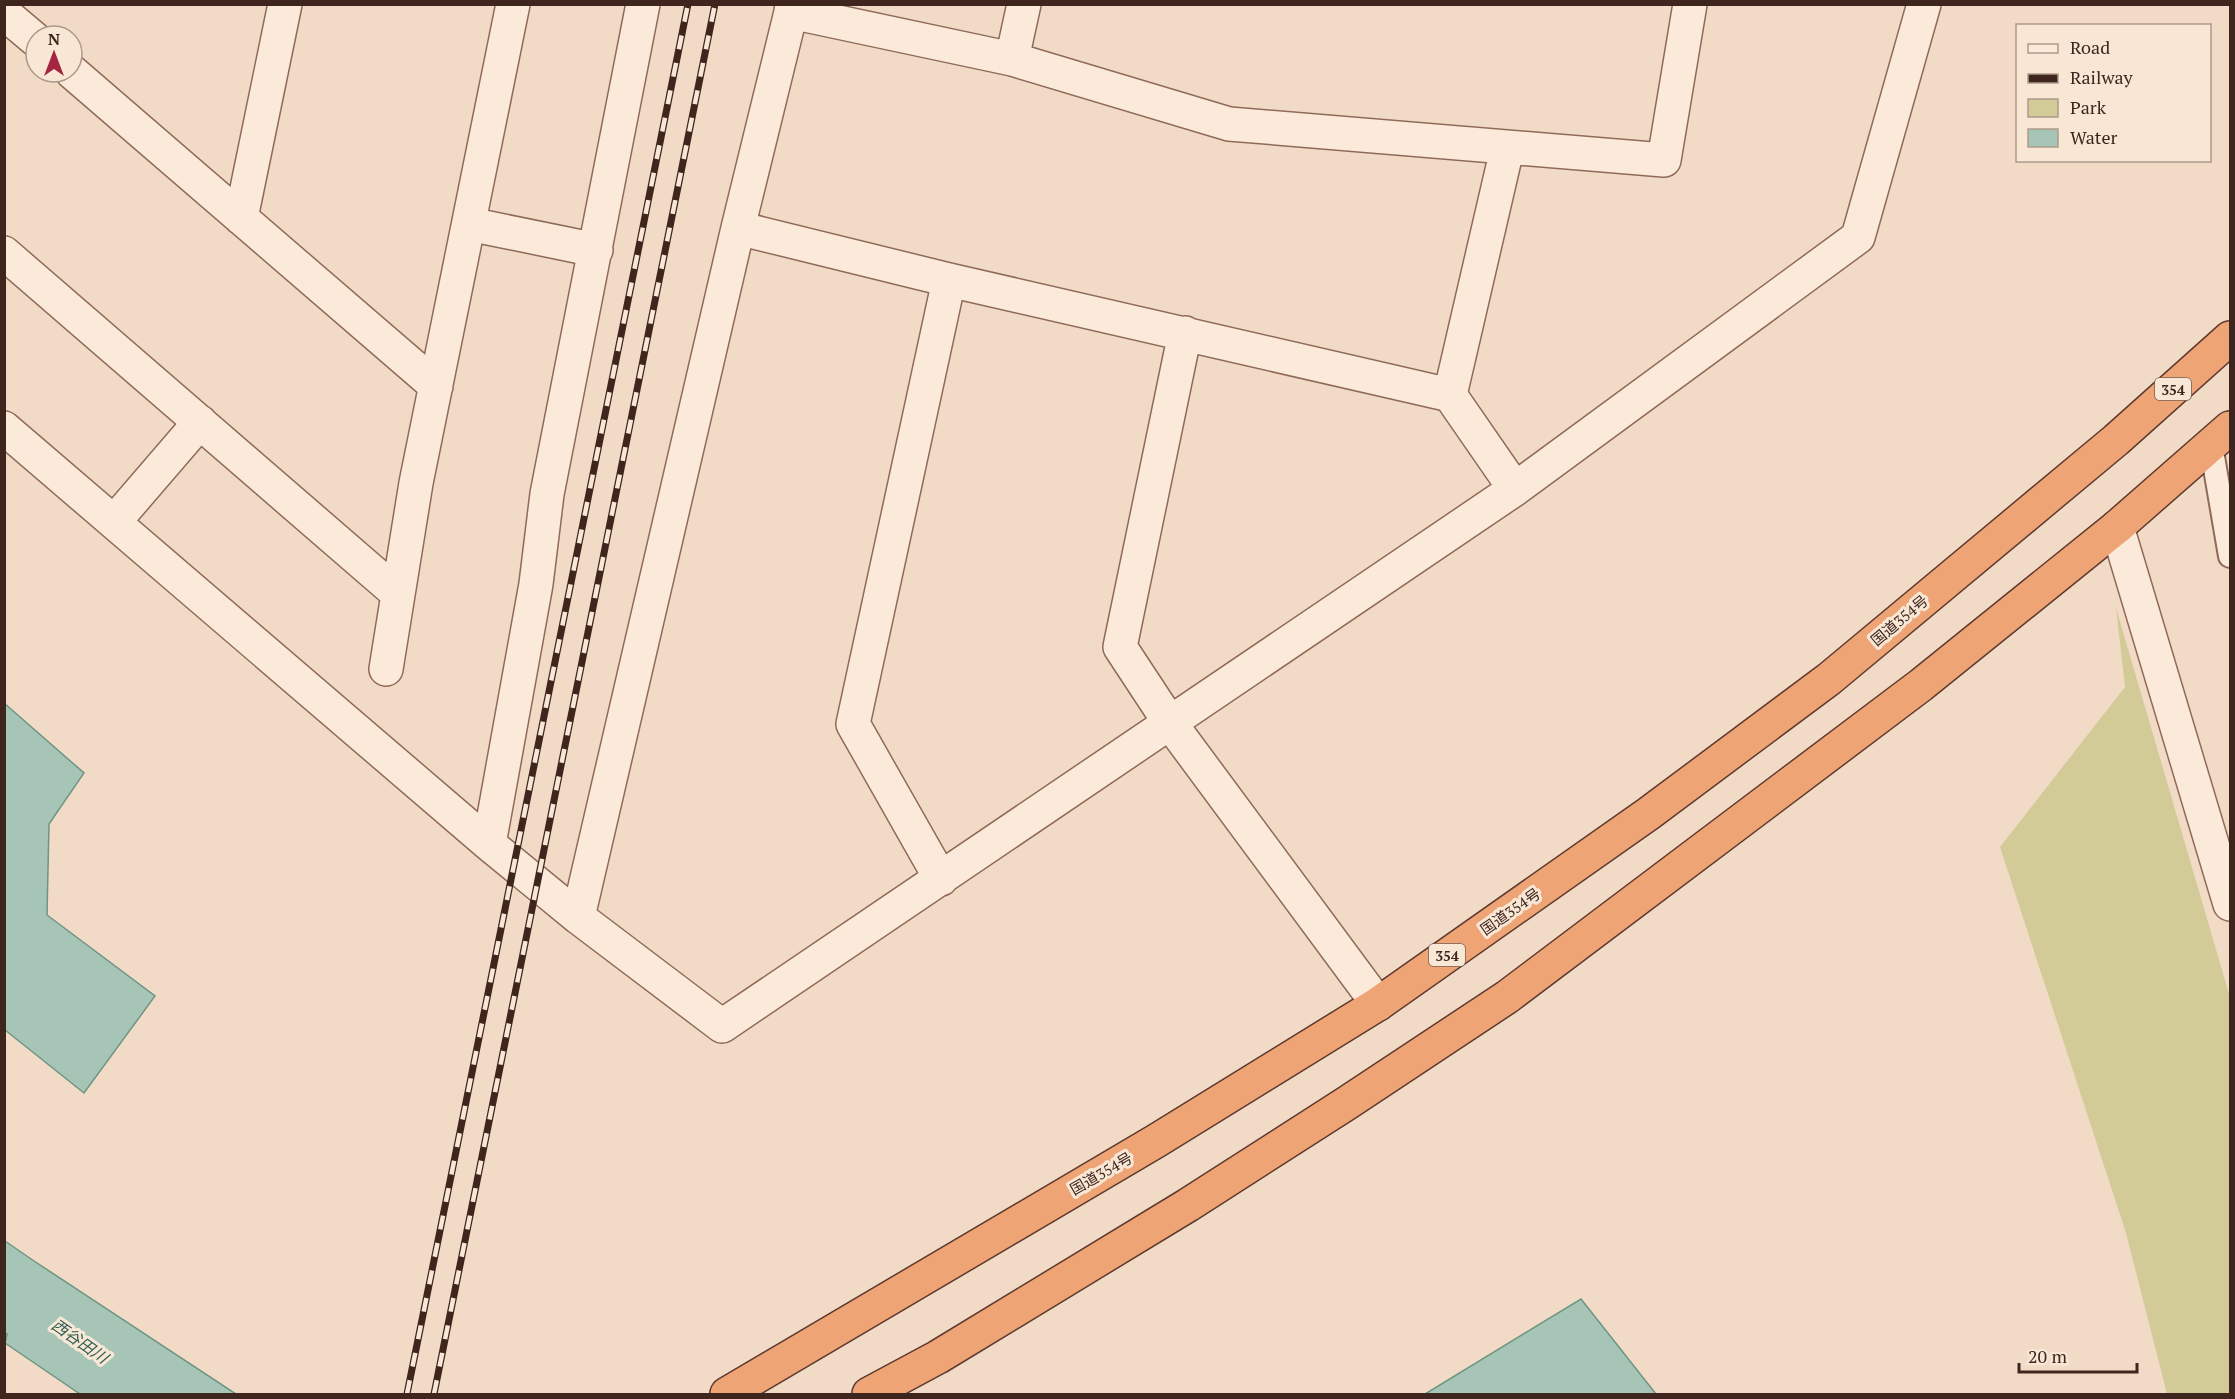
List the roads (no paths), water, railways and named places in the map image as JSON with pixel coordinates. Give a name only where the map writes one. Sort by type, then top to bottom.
[{"type":"highway","name":"国道354号","points":[[727,1395],[1156,1141],[1378,1004],[1648,814],[1829,679],[2116,440],[2230,338]]},
{"type":"highway","points":[[869,1395],[938,1357],[1188,1205],[1507,997],[1921,685],[2117,527],[2221,437]]},
{"type":"street","points":[[241,218],[285,4]]},
{"type":"street","points":[[386,669],[416,483],[513,4]]},
{"type":"street","points":[[489,844],[536,584],[547,494],[643,4]]},
{"type":"street","points":[[1012,59],[1024,4]]},
{"type":"street","points":[[578,917],[791,8],[1012,59],[1229,124],[1665,160],[1690,4]]},
{"type":"street","points":[[4,428],[489,844],[578,917],[722,1026],[1515,489],[1858,237],[1924,4]]},
{"type":"street","points":[[4,13],[24,30]]},
{"type":"street","points":[[84,82],[436,386]]},
{"type":"street","points":[[1450,395],[1507,148]]},
{"type":"street","points":[[469,224],[596,250]]},
{"type":"street","points":[[738,228],[949,280],[1450,395],[1515,489]]},
{"type":"street","points":[[4,253],[397,593]]},
{"type":"street","points":[[941,879],[854,724],[949,280]]},
{"type":"street","points":[[1185,333],[1120,646],[1170,723],[1378,1004]]},
{"type":"street","points":[[114,522],[200,422]]},
{"type":"street","points":[[2117,527],[2230,904]]},
{"type":"lane","points":[[2221,437],[2230,556]]},
{"type":"water","points":[[4,703],[84,773],[49,824],[47,915],[155,996],[84,1093],[5,1030]]},
{"type":"water","name":"西谷田川","points":[[5,1241],[236,1394],[80,1394],[5,1343],[7,1334],[4,1333]]},
{"type":"water","points":[[1581,1299],[1656,1394],[1425,1394]]},
{"type":"railway","points":[[407,1394],[688,4]]},
{"type":"railway","points":[[434,1394],[715,4]]}]
